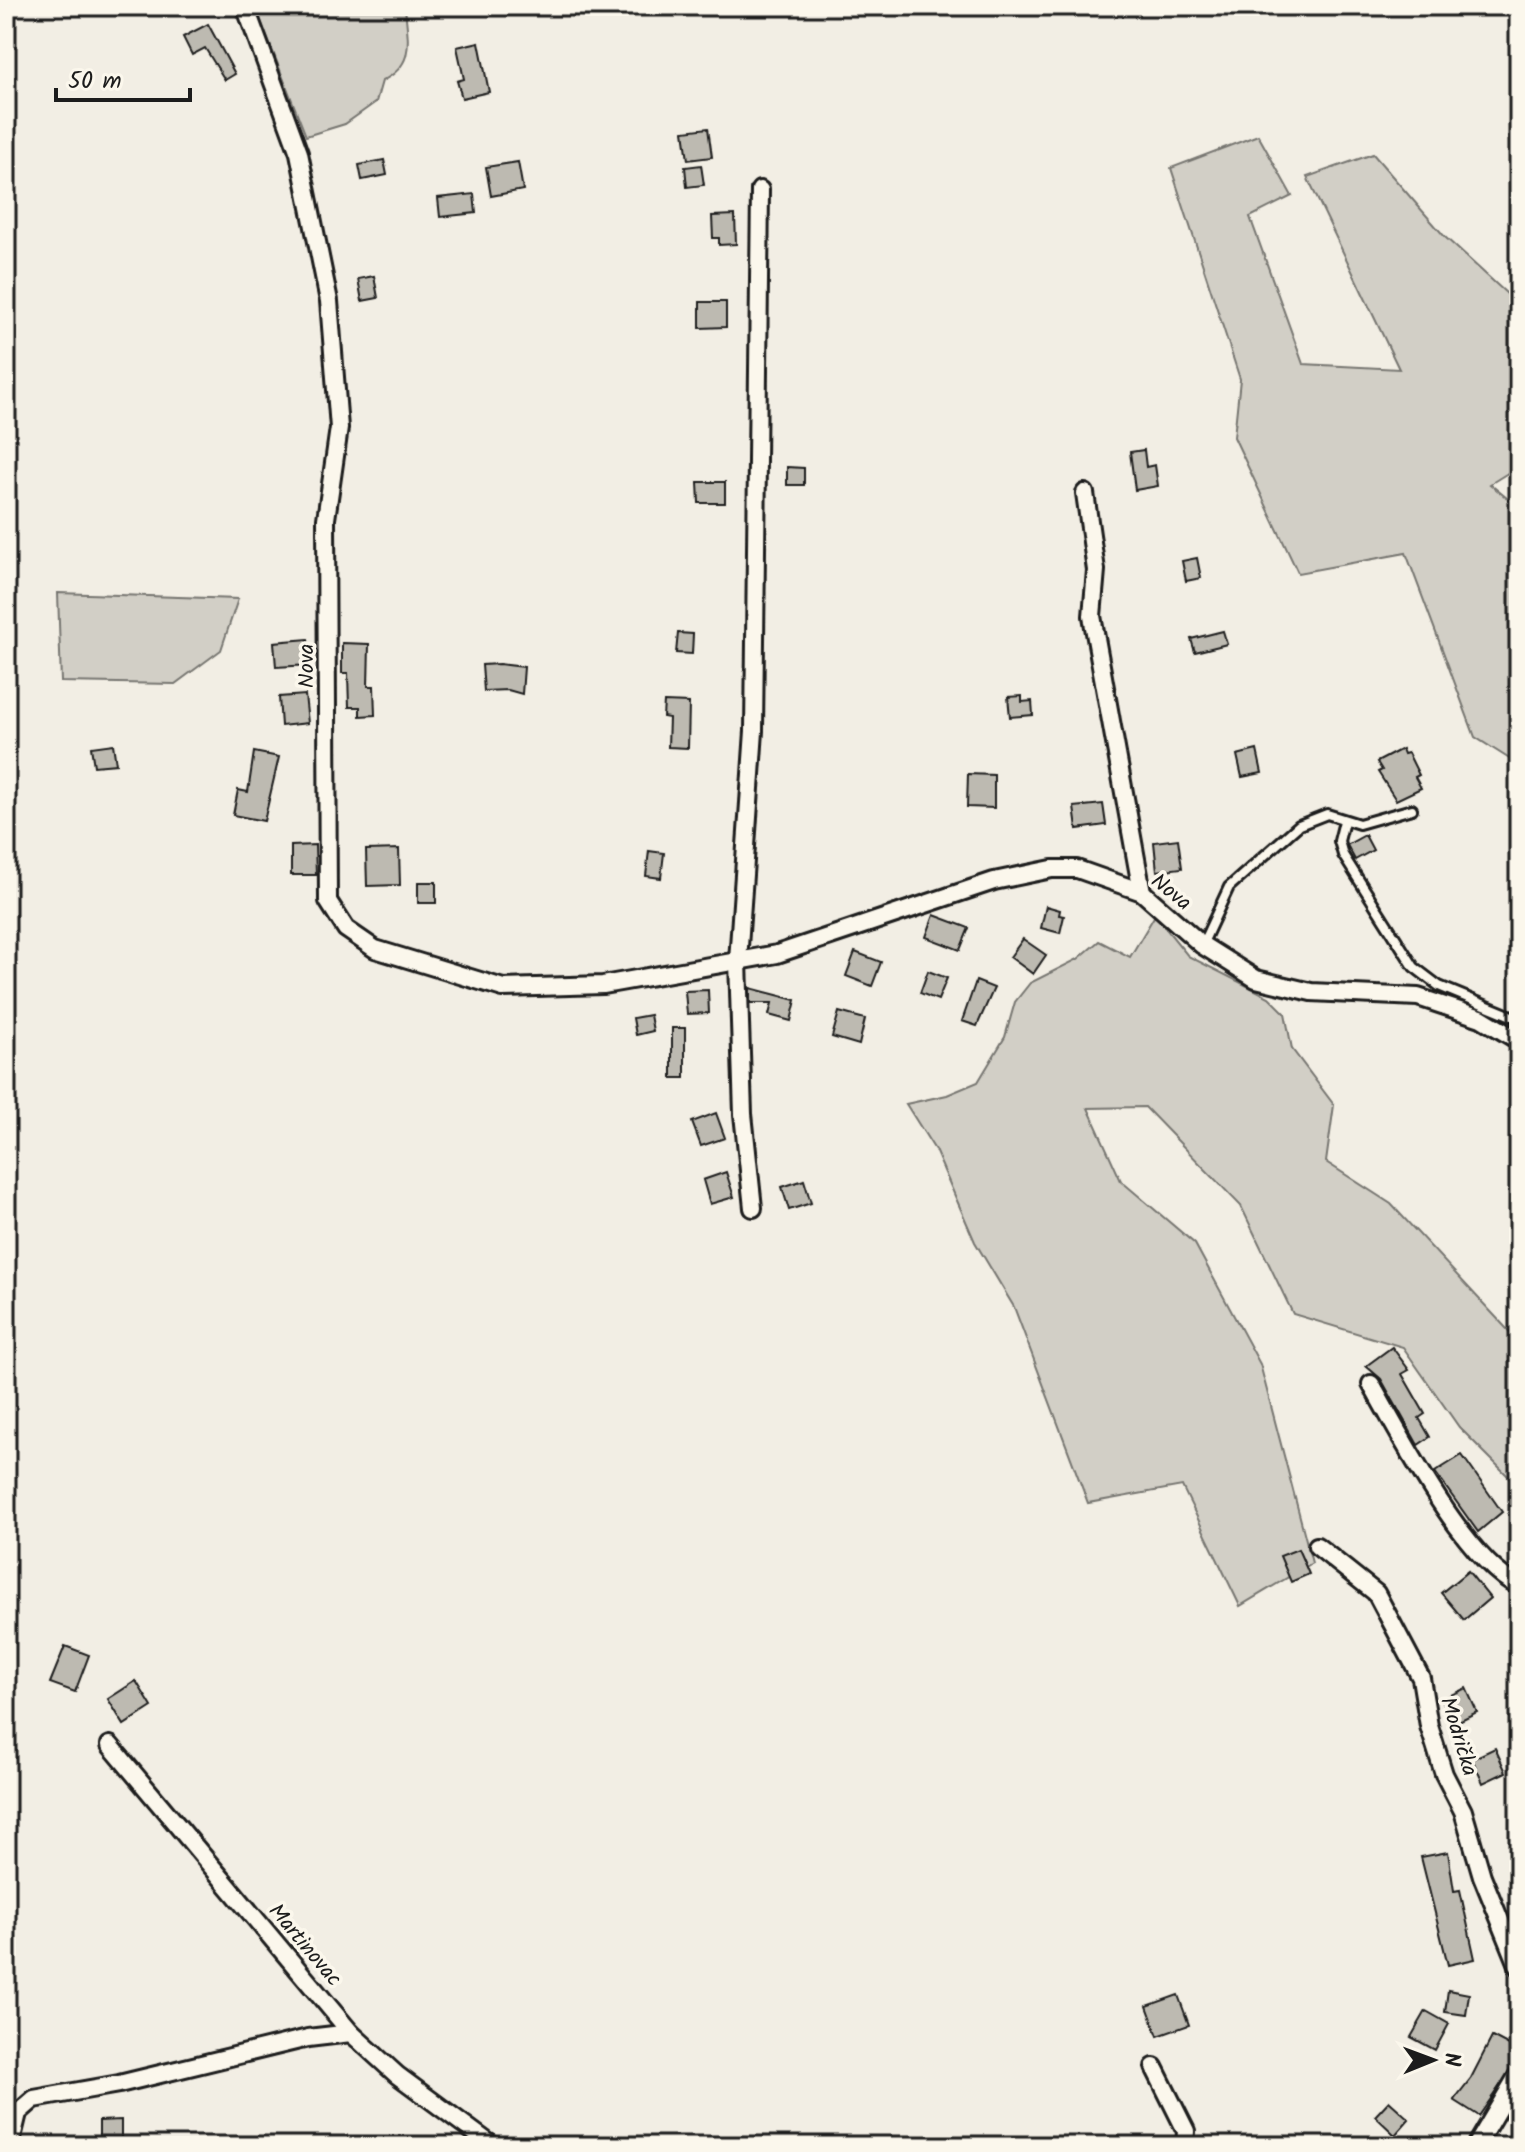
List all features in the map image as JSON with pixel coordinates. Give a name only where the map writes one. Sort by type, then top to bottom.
[{"type":"street","name":"Nova","points":[[245,6],[299,153],[329,301],[339,428],[326,519],[328,901],[346,929],[375,949],[503,988],[603,985],[777,954],[1023,874],[1077,869],[1142,892],[1202,945],[1256,979],[1311,992],[1418,997],[1481,1018],[1519,1041]]},
{"type":"street","points":[[753,1208],[743,1114],[738,961],[754,731],[760,190]]},
{"type":"street","points":[[1085,493],[1096,570],[1092,616],[1142,892]]},
{"type":"street","points":[[1371,1384],[1434,1491],[1483,1557],[1505,1579],[1519,1586]]},
{"type":"street","name":"Modrička","points":[[1317,1546],[1376,1593],[1421,1678],[1429,1726],[1444,1774],[1463,1811],[1482,1876],[1519,1967]]},
{"type":"street","name":"Martinovac","points":[[110,1745],[351,2033],[397,2075],[493,2146]]},
{"type":"street","points":[[10,2146],[18,2113],[34,2099],[119,2084],[308,2038],[351,2033]]},
{"type":"street","points":[[1154,2067],[1186,2131],[1185,2146]]},
{"type":"street","points":[[1476,2146],[1519,2073]]},
{"type":"lane","points":[[1202,945],[1229,887],[1299,825],[1327,814],[1359,824],[1412,809]]},
{"type":"lane","points":[[1344,821],[1339,841],[1343,855],[1414,967],[1439,986],[1519,1019]]},
{"type":"shaded area","points":[[255,6],[405,6],[408,40],[405,58],[401,67],[382,81],[376,102],[345,124],[306,136]]},
{"type":"shaded area","points":[[1258,135],[1292,196],[1250,217],[1303,364],[1399,369],[1307,177],[1373,154],[1445,237],[1519,305],[1519,466],[1490,484],[1519,508],[1519,765],[1475,737],[1406,553],[1298,573],[1234,437],[1240,379],[1171,168]]},
{"type":"shaded area","points":[[58,593],[238,599],[221,650],[175,684],[61,682]]},
{"type":"shaded area","points":[[1155,915],[1188,956],[1269,997],[1285,1013],[1292,1049],[1334,1105],[1326,1162],[1391,1204],[1519,1342],[1519,1487],[1459,1427],[1403,1347],[1293,1314],[1241,1206],[1145,1107],[1088,1108],[1121,1181],[1195,1244],[1260,1364],[1312,1563],[1240,1606],[1182,1486],[1088,1503],[1014,1307],[975,1242],[935,1150],[906,1104],[947,1095],[978,1082],[1005,1037],[1015,1002],[1030,983],[1078,959],[1099,941],[1130,957]]},
{"type":"building","points":[[208,24],[235,74],[225,80],[205,48],[192,55],[183,37]]},
{"type":"building","points":[[479,42],[489,92],[462,98],[457,81],[464,79],[457,47]]},
{"type":"building","points":[[708,128],[712,157],[688,160],[684,131]]},
{"type":"building","points":[[384,160],[387,175],[362,180],[359,165]]},
{"type":"building","points":[[518,162],[523,190],[491,196],[486,167]]},
{"type":"building","points":[[701,165],[704,185],[687,187],[685,167]]},
{"type":"building","points":[[474,194],[476,213],[440,217],[438,198]]},
{"type":"building","points":[[735,215],[736,244],[719,245],[719,238],[713,238],[712,216]]},
{"type":"building","points":[[374,276],[378,298],[362,301],[358,279]]},
{"type":"building","points":[[700,302],[726,302],[726,327],[700,328]]},
{"type":"building","points":[[1144,450],[1146,467],[1155,465],[1158,486],[1135,490],[1130,452]]},
{"type":"building","points":[[787,467],[804,468],[804,485],[787,485]]},
{"type":"building","points":[[698,482],[725,482],[725,503],[699,503]]},
{"type":"building","points":[[1197,558],[1201,578],[1186,581],[1182,561]]},
{"type":"building","points":[[1223,631],[1227,644],[1195,652],[1191,639]]},
{"type":"building","points":[[678,633],[693,634],[692,654],[676,653]]},
{"type":"building","points":[[308,639],[310,665],[276,667],[274,642]]},
{"type":"building","points":[[342,643],[369,644],[368,686],[374,686],[375,715],[360,716],[360,707],[349,707],[348,673],[342,673]]},
{"type":"building","points":[[482,665],[524,667],[522,694],[508,690],[484,691]]},
{"type":"building","points":[[305,695],[308,723],[281,726],[279,697]]},
{"type":"building","points":[[1022,696],[1022,702],[1032,701],[1033,715],[1010,717],[1008,697]]},
{"type":"building","points":[[664,702],[689,703],[688,748],[668,747],[669,718],[663,717]]},
{"type":"building","points":[[113,744],[116,764],[94,766],[91,747]]},
{"type":"building","points":[[1402,749],[1404,754],[1408,753],[1419,775],[1415,777],[1421,788],[1396,800],[1378,772],[1382,770],[1377,762]]},
{"type":"building","points":[[1257,750],[1262,773],[1242,777],[1237,755]]},
{"type":"building","points":[[254,752],[279,757],[264,821],[233,815],[238,790],[248,792]]},
{"type":"building","points":[[968,774],[994,775],[994,808],[967,807]]},
{"type":"building","points":[[1103,804],[1106,825],[1077,829],[1074,807]]},
{"type":"building","points":[[1365,835],[1373,850],[1355,860],[1347,845]]},
{"type":"building","points":[[1178,839],[1182,868],[1157,871],[1154,842]]},
{"type":"building","points":[[315,845],[316,875],[291,875],[291,846]]},
{"type":"building","points":[[399,849],[400,885],[367,886],[366,850]]},
{"type":"building","points":[[649,851],[664,853],[661,878],[646,876]]},
{"type":"building","points":[[418,882],[436,882],[436,903],[418,903]]},
{"type":"building","points":[[1046,906],[1060,910],[1059,915],[1064,916],[1060,933],[1041,928]]},
{"type":"building","points":[[934,915],[969,928],[960,950],[926,937]]},
{"type":"building","points":[[1023,939],[1046,955],[1033,974],[1010,957]]},
{"type":"building","points":[[855,952],[881,962],[872,986],[846,976]]},
{"type":"building","points":[[928,971],[947,978],[938,1000],[920,993]]},
{"type":"building","points":[[976,981],[994,988],[977,1026],[962,1021]]},
{"type":"building","points":[[750,988],[796,1000],[791,1021],[769,1015],[772,1003],[750,1003]]},
{"type":"building","points":[[708,990],[709,1013],[687,1014],[685,991]]},
{"type":"building","points":[[839,1012],[865,1019],[859,1045],[832,1037]]},
{"type":"building","points":[[650,1015],[653,1031],[636,1035],[633,1018]]},
{"type":"building","points":[[672,1028],[685,1028],[685,1078],[672,1078]]},
{"type":"building","points":[[716,1113],[725,1138],[701,1146],[692,1122]]},
{"type":"building","points":[[726,1172],[734,1197],[710,1204],[703,1180]]},
{"type":"building","points":[[804,1180],[811,1203],[789,1210],[782,1187]]},
{"type":"building","points":[[1392,1347],[1409,1370],[1402,1374],[1425,1414],[1419,1418],[1430,1437],[1418,1445],[1381,1379],[1366,1366]]},
{"type":"building","points":[[1462,1455],[1502,1512],[1478,1532],[1435,1472]]},
{"type":"building","points":[[1298,1549],[1309,1574],[1291,1582],[1280,1556]]},
{"type":"building","points":[[1468,1571],[1490,1598],[1464,1620],[1441,1593]]},
{"type":"building","points":[[65,1646],[89,1655],[75,1692],[50,1683]]},
{"type":"building","points":[[136,1681],[152,1707],[124,1725],[108,1699]]},
{"type":"building","points":[[1466,1688],[1477,1712],[1453,1724],[1442,1699]]},
{"type":"building","points":[[1495,1748],[1506,1772],[1483,1783],[1472,1759]]},
{"type":"building","points":[[1448,1852],[1454,1891],[1460,1890],[1475,1959],[1448,1965],[1421,1857]]},
{"type":"building","points":[[1448,1990],[1469,1994],[1466,2015],[1445,2012]]},
{"type":"building","points":[[1178,1995],[1189,2025],[1158,2036],[1147,2006]]},
{"type":"building","points":[[1426,2011],[1449,2024],[1435,2050],[1411,2037]]},
{"type":"building","points":[[1492,2037],[1519,2051],[1519,2058],[1479,2116],[1454,2100],[1471,2078]]},
{"type":"building","points":[[1389,2101],[1409,2119],[1395,2135],[1375,2116]]},
{"type":"building","points":[[121,2120],[121,2143],[99,2144],[99,2121]]}]
